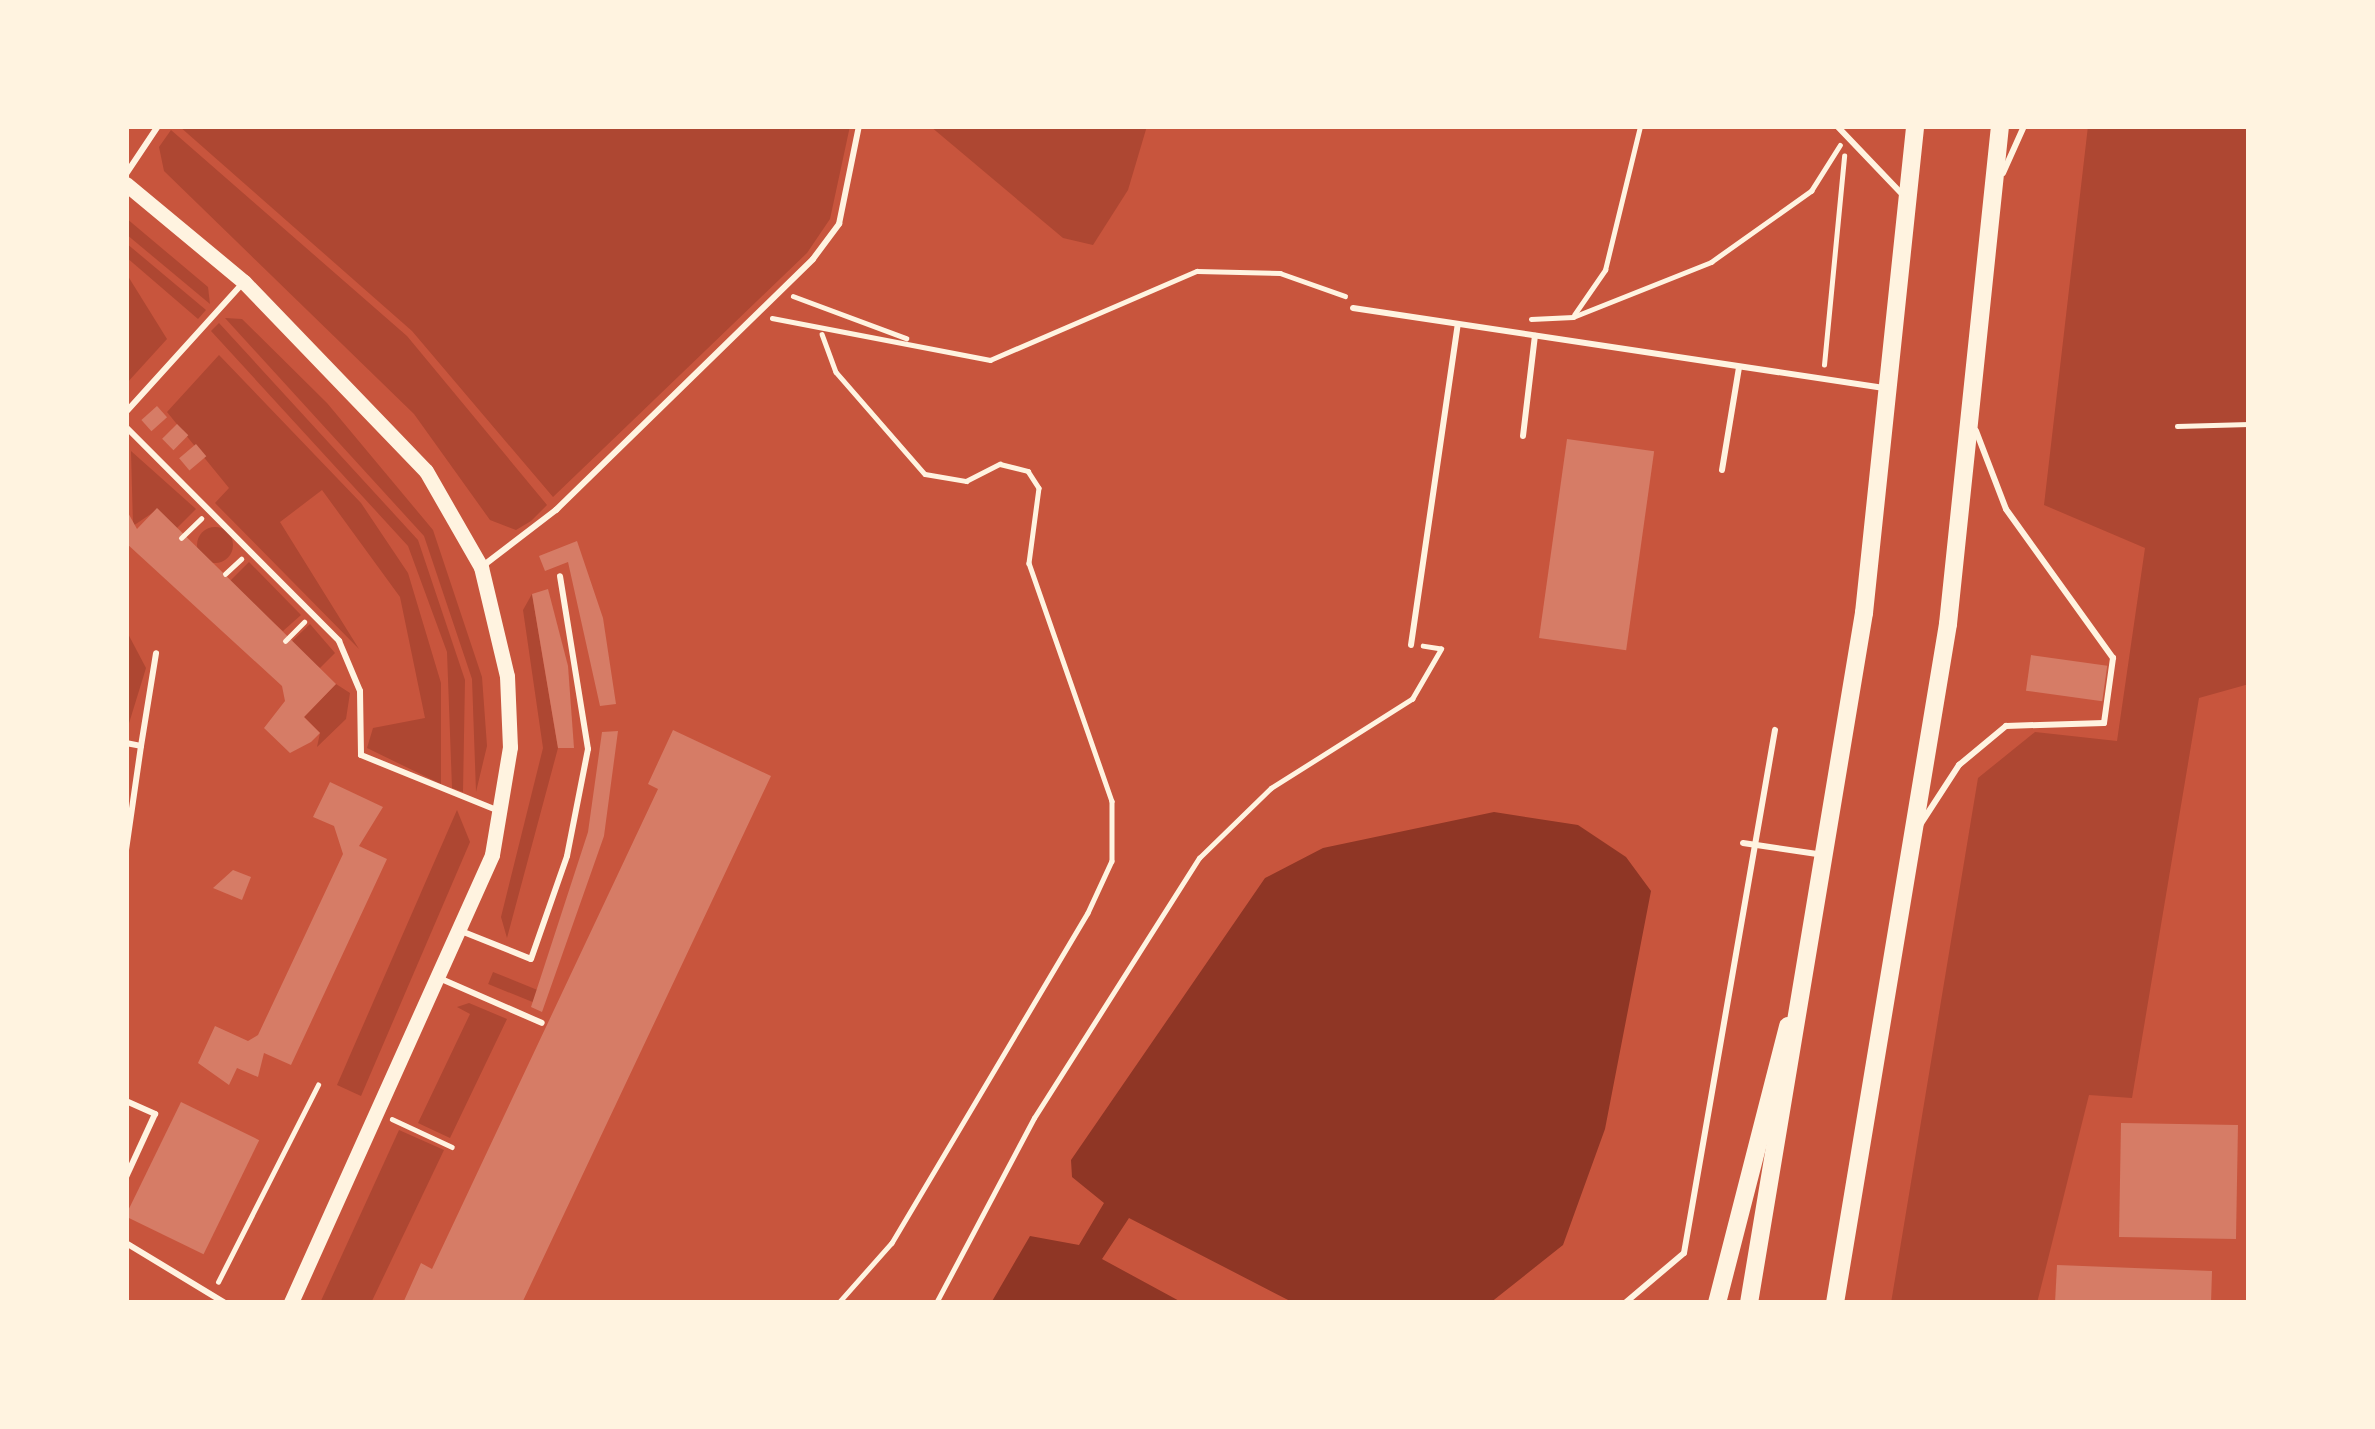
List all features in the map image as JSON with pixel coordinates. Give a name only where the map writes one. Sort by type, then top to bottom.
[{"type":"main road","points":[[1749,1303],[1827,855],[1890,389],[1915,126]]},
{"type":"main road","points":[[1835,1303],[1917,831],[1972,422],[2000,126]]},
{"type":"main road","points":[[126,184],[244,282],[426,471],[481,567],[510,715],[502,812],[461,931],[292,1303]]},
{"type":"main road","points":[[1717,1303],[1819,905]]},
{"type":"lane","points":[[126,174],[158,126]]},
{"type":"lane","points":[[481,567],[781,292],[839,224],[859,126]]},
{"type":"lane","points":[[1837,126],[1908,201]]},
{"type":"lane","points":[[1995,193],[2024,126]]},
{"type":"lane","points":[[126,412],[244,282]]},
{"type":"lane","points":[[1353,308],[1890,389]]},
{"type":"lane","points":[[1411,645],[1458,324]]},
{"type":"lane","points":[[1523,436],[1535,336]]},
{"type":"lane","points":[[1723,470],[1739,367]]},
{"type":"lane","points":[[1917,831],[1960,765],[2006,726],[2104,723],[2113,658],[2006,509],[1972,422]]},
{"type":"lane","points":[[126,427],[312,614],[356,674],[361,755],[502,812]]},
{"type":"lane","points":[[461,931],[532,959],[567,856],[588,749],[560,576]]},
{"type":"lane","points":[[126,850],[156,653]]},
{"type":"lane","points":[[1625,1303],[1684,1253],[1759,846],[1775,730]]},
{"type":"lane","points":[[126,743],[141,746]]},
{"type":"lane","points":[[1743,843],[1827,855]]},
{"type":"lane","points":[[440,978],[542,1023]]},
{"type":"lane","points":[[126,1101],[155,1114],[126,1177]]},
{"type":"lane","points":[[127,1248],[225,1303]]},
{"type":"path","points":[[1573,316],[1605,270],[1640,126]]},
{"type":"path","points":[[1527,320],[1573,316],[1712,262],[1811,191],[1846,136]]},
{"type":"path","points":[[1822,379],[1846,136]]},
{"type":"path","points":[[754,320],[822,334],[911,340],[1009,356],[1197,271],[1338,285],[1353,308]]},
{"type":"path","points":[[781,292],[911,340]]},
{"type":"path","points":[[822,334],[836,372],[925,475],[966,481],[1000,464],[1028,471],[1039,488],[1029,563],[1112,801],[1112,861],[1088,913],[892,1243],[839,1303]]},
{"type":"path","points":[[2177,426],[2249,424]]},
{"type":"path","points":[[181,538],[209,510]]},
{"type":"path","points":[[225,574],[249,550]]},
{"type":"path","points":[[285,641],[312,614]]},
{"type":"path","points":[[936,1303],[1034,1118],[1199,858],[1271,788],[1412,699],[1441,649],[1411,645]]},
{"type":"path","points":[[211,1295],[318,1085]]},
{"type":"path","points":[[379,1113],[452,1147]]},
{"type":"shaded area","points":[[179,126],[850,126],[830,219],[807,253],[553,497],[412,331]]},
{"type":"shaded area","points":[[930,126],[1147,126],[1128,190],[1093,245],[1063,238]]},
{"type":"shaded area","points":[[2088,126],[2249,126],[2249,684],[2199,698],[2132,1098],[2089,1095],[2037,1303],[1891,1303],[1978,778],[2035,732],[2117,741],[2145,548],[2044,505]]},
{"type":"shaded area","points":[[171,130],[407,336],[547,505],[531,521],[516,530],[490,520],[414,414],[164,171],[159,147]]},
{"type":"shaded area","points":[[126,218],[208,287],[210,304],[126,234]]},
{"type":"shaded area","points":[[126,243],[206,310],[198,319],[126,257]]},
{"type":"shaded area","points":[[126,273],[167,339],[126,384]]},
{"type":"shaded area","points":[[225,318],[242,319],[327,403],[433,530],[482,677],[487,746],[476,792],[472,679],[424,536]]},
{"type":"shaded area","points":[[219,323],[418,540],[465,680],[463,792],[452,788],[447,652],[408,546],[211,331]]},
{"type":"shaded area","points":[[219,355],[361,503],[408,573],[441,683],[441,784],[367,748],[373,728],[425,718],[400,597],[322,490],[280,522],[359,649],[215,503],[229,488],[167,412]]},
{"type":"shaded area","points":[[131,451],[196,509],[174,531],[158,509],[133,526]]},
{"type":"shaded area","points":[[215,527],[228,532],[233,545],[228,558],[215,563],[202,558],[197,545],[202,532]]},
{"type":"shaded area","points":[[249,562],[301,615],[283,631],[227,584]]},
{"type":"shaded area","points":[[532,594],[558,748],[507,938],[501,917],[543,748],[523,610]]},
{"type":"shaded area","points":[[310,624],[335,653],[320,668],[288,645]]},
{"type":"shaded area","points":[[126,630],[146,668],[126,733]]},
{"type":"shaded area","points":[[336,684],[350,693],[346,719],[317,747],[320,733],[304,717]]},
{"type":"shaded area","points":[[457,810],[470,842],[361,1096],[337,1085]]},
{"type":"shaded area","points":[[1494,812],[1578,825],[1626,857],[1651,891],[1605,1129],[1563,1245],[1490,1303],[1294,1303],[1129,1218],[1102,1259],[1183,1303],[991,1303],[1030,1236],[1079,1245],[1104,1203],[1072,1177],[1071,1160],[1265,878],[1323,848]]},
{"type":"shaded area","points":[[493,972],[538,990],[533,1002],[488,984]]},
{"type":"shaded area","points":[[469,1003],[507,1019],[450,1138],[418,1123],[470,1014],[457,1007]]},
{"type":"shaded area","points":[[399,1130],[444,1150],[371,1303],[320,1303]]},
{"type":"building","points":[[157,406],[167,417],[151,431],[141,420]]},
{"type":"building","points":[[177,424],[188,435],[173,450],[162,439]]},
{"type":"building","points":[[1567,439],[1654,451],[1626,650],[1539,638]]},
{"type":"building","points":[[196,444],[206,456],[189,470],[179,458]]},
{"type":"building","points":[[157,508],[336,684],[304,717],[320,733],[311,742],[290,753],[264,728],[285,701],[282,686],[126,543],[126,509],[137,529]]},
{"type":"building","points":[[577,541],[603,618],[616,704],[600,706],[568,562],[545,571],[539,556]]},
{"type":"building","points":[[548,589],[568,666],[574,748],[558,748],[532,594]]},
{"type":"building","points":[[2031,655],[2107,666],[2102,701],[2026,691]]},
{"type":"building","points":[[673,730],[771,776],[522,1303],[403,1303],[421,1263],[432,1269],[658,789],[648,784]]},
{"type":"building","points":[[618,731],[604,836],[542,1012],[531,1007],[588,832],[602,732]]},
{"type":"building","points":[[330,782],[383,807],[359,846],[387,859],[291,1065],[264,1053],[258,1077],[237,1068],[229,1085],[198,1063],[215,1026],[248,1041],[258,1035],[306,933],[343,854],[334,826],[313,817]]},
{"type":"building","points":[[233,870],[251,877],[242,900],[213,888]]},
{"type":"building","points":[[181,1102],[259,1140],[204,1254],[126,1216]]},
{"type":"building","points":[[2121,1123],[2238,1125],[2236,1239],[2119,1237]]},
{"type":"building","points":[[2057,1265],[2212,1271],[2211,1303],[2055,1303]]}]
